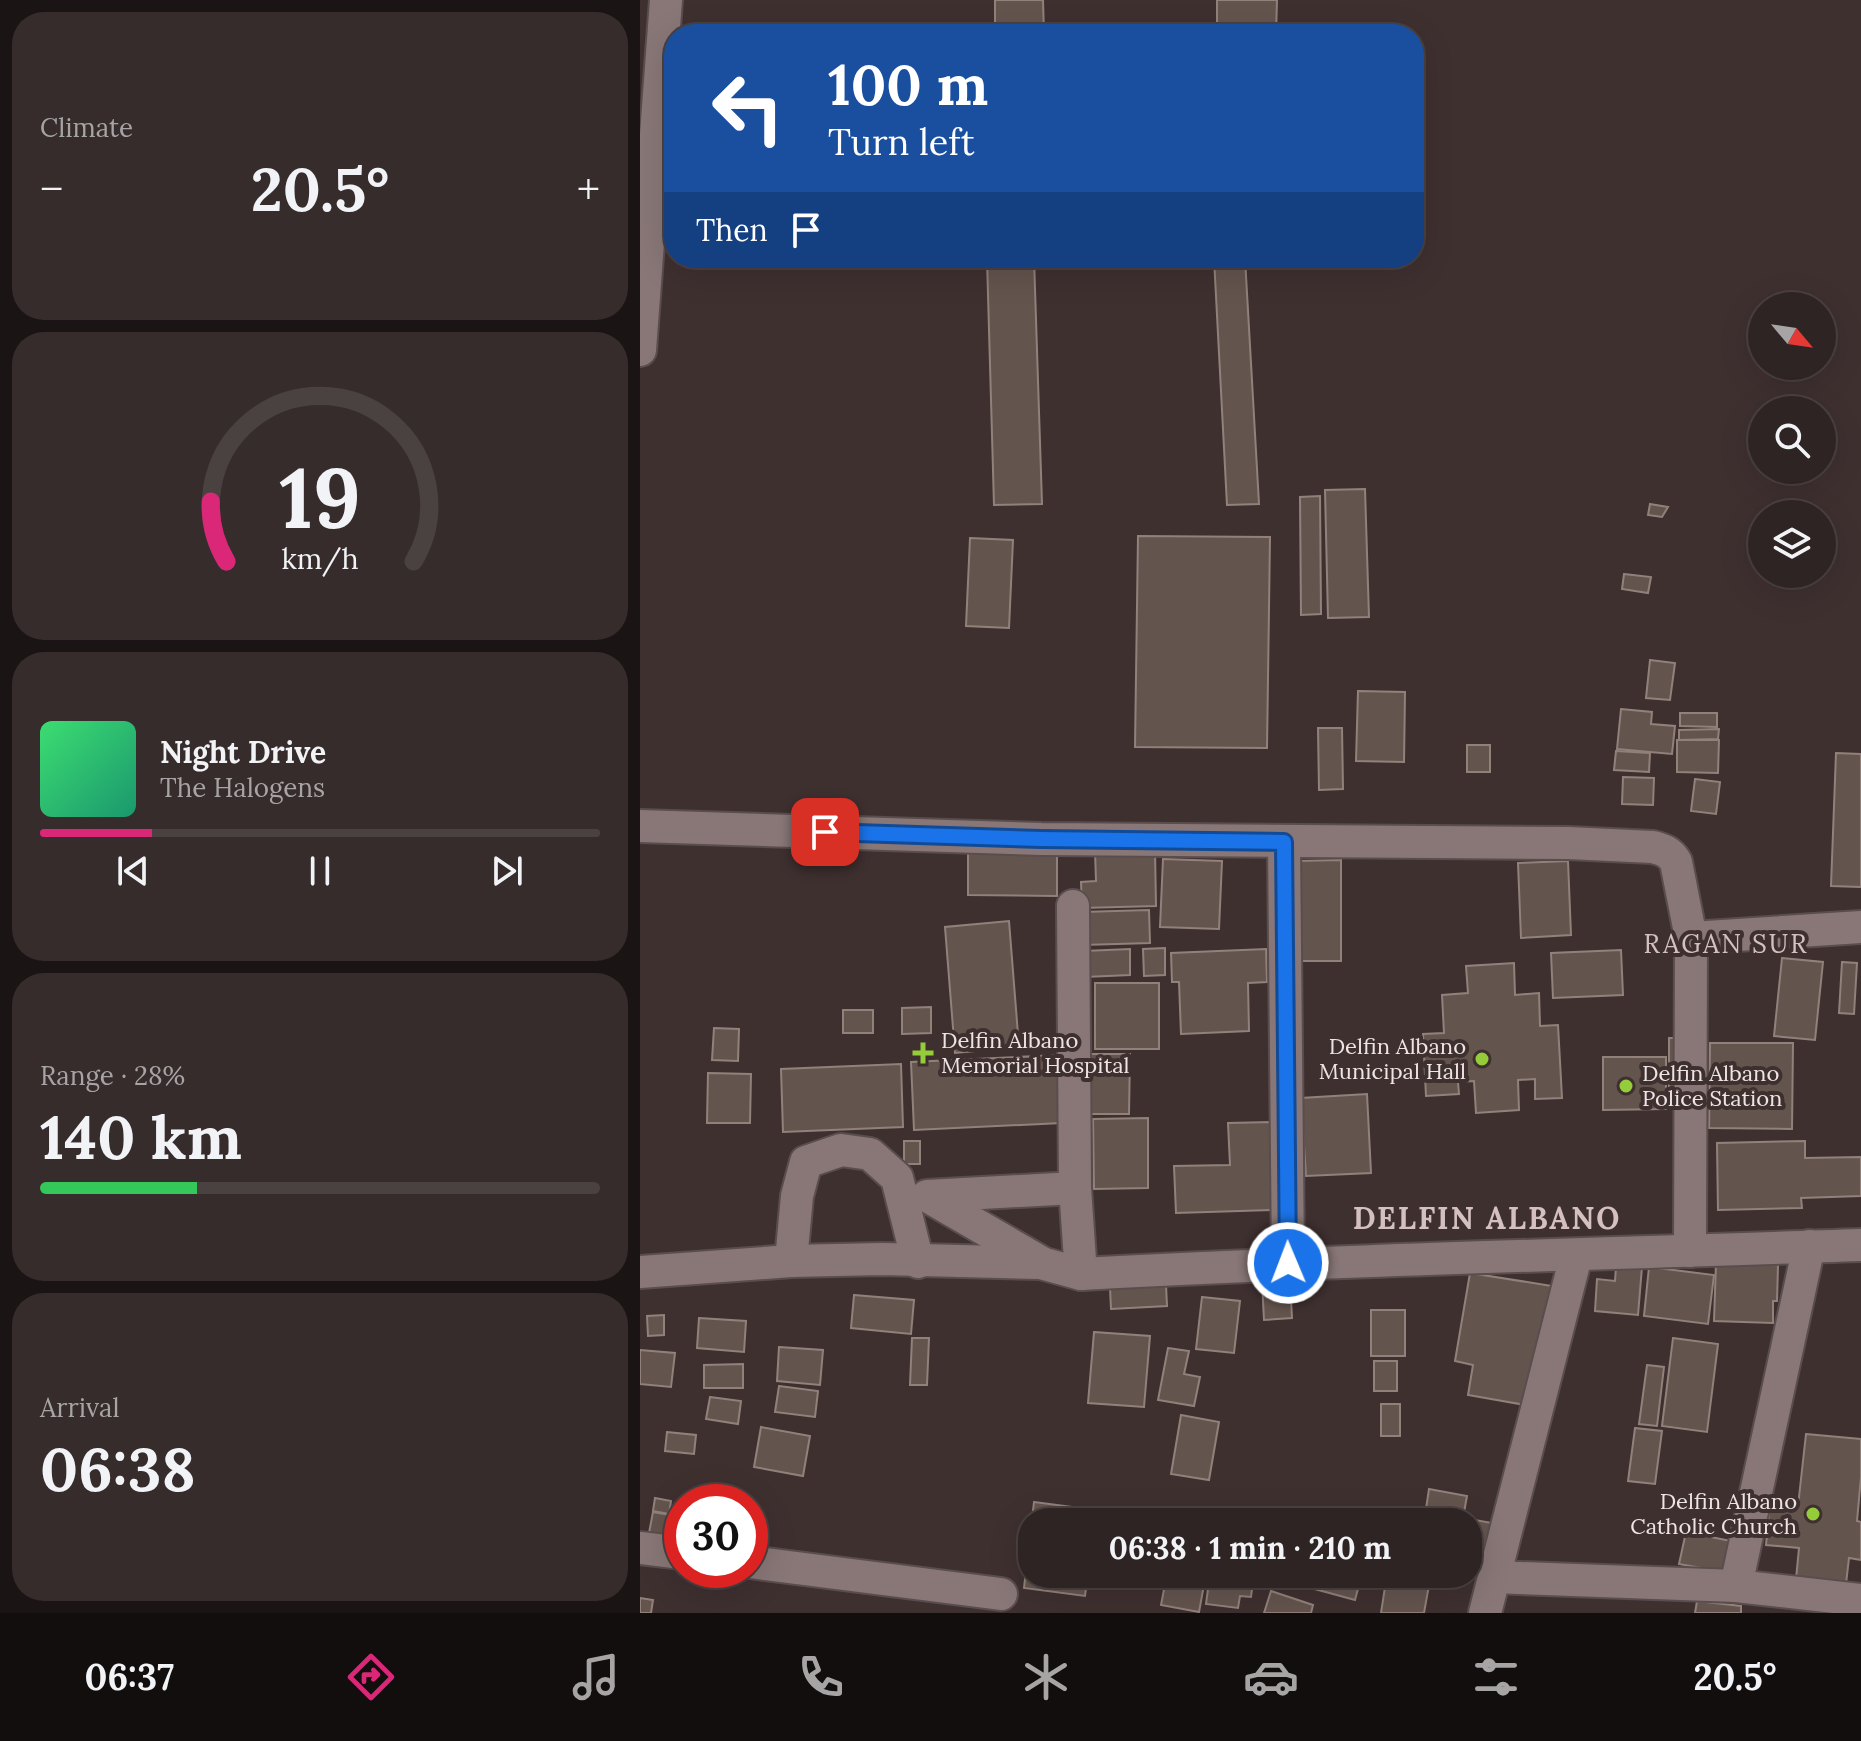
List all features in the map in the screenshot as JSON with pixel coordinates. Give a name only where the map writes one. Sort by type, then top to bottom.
[{"type":"street","points":[[664,24],[666,0]]},
{"type":"street","points":[[640,350],[664,27]]},
{"type":"street","points":[[640,826],[1041,839],[1568,843],[1653,847],[1671,854],[1676,862],[1691,938],[1690,1251]]},
{"type":"street","points":[[1284,842],[1288,1263]]},
{"type":"street","points":[[1073,906],[1075,1188],[1081,1274]]},
{"type":"street","points":[[1691,938],[1861,927]]},
{"type":"street","points":[[791,1261],[797,1196],[806,1162],[841,1150],[870,1154],[897,1178],[918,1262]]},
{"type":"street","points":[[1041,1263],[927,1196],[1075,1188]]},
{"type":"street","points":[[640,1272],[791,1261],[882,1259],[1041,1263],[1081,1274],[1437,1257],[1576,1256],[1861,1245]]},
{"type":"street","points":[[1736,1586],[1809,1246]]},
{"type":"street","points":[[1485,1613],[1576,1256]]},
{"type":"street","points":[[640,1548],[664,1551]]},
{"type":"street","points":[[768,1564],[1001,1594]]},
{"type":"street","points":[[1494,1577],[1736,1586],[1861,1600]]},
{"type":"building","points":[[995,0],[1043,0],[1044,24],[995,24]]},
{"type":"building","points":[[1217,0],[1277,0],[1276,24],[1217,24]]},
{"type":"building","points":[[987,268],[1034,268],[1042,504],[994,505]]},
{"type":"building","points":[[1215,268],[1246,268],[1259,504],[1227,505]]},
{"type":"building","points":[[1365,489],[1369,617],[1328,618],[1325,490]]},
{"type":"building","points":[[1320,496],[1321,614],[1301,615],[1300,497]]},
{"type":"building","points":[[1650,504],[1668,507],[1662,517],[1648,515]]},
{"type":"building","points":[[1138,536],[1270,537],[1267,748],[1135,747]]},
{"type":"building","points":[[970,538],[1013,540],[1009,628],[966,626]]},
{"type":"building","points":[[1624,574],[1651,577],[1648,593],[1622,589]]},
{"type":"building","points":[[1650,660],[1675,663],[1670,700],[1646,698]]},
{"type":"building","points":[[1358,691],[1405,692],[1404,762],[1356,761]]},
{"type":"building","points":[[1621,709],[1652,712],[1651,724],[1675,726],[1672,754],[1617,749]]},
{"type":"building","points":[[1680,713],[1717,713],[1717,727],[1680,726]]},
{"type":"building","points":[[1318,728],[1342,728],[1343,789],[1319,790]]},
{"type":"building","points":[[1719,729],[1718,739],[1679,740],[1679,730]]},
{"type":"building","points":[[1677,740],[1719,740],[1718,773],[1677,772]]},
{"type":"building","points":[[1467,745],[1490,745],[1490,772],[1467,772]]},
{"type":"building","points":[[1616,751],[1650,753],[1649,772],[1614,770]]},
{"type":"building","points":[[1836,753],[1861,754],[1861,887],[1831,886]]},
{"type":"building","points":[[1623,777],[1654,778],[1653,805],[1622,804]]},
{"type":"building","points":[[1695,779],[1720,782],[1716,814],[1691,811]]},
{"type":"building","points":[[968,845],[1057,845],[1057,896],[968,895]]},
{"type":"building","points":[[1155,850],[1156,906],[1082,908],[1081,882],[1096,881],[1095,851]]},
{"type":"building","points":[[1163,859],[1222,861],[1219,929],[1160,927]]},
{"type":"building","points":[[1341,860],[1341,961],[1297,961],[1297,861]]},
{"type":"building","points":[[1568,861],[1571,935],[1521,938],[1518,863]]},
{"type":"building","points":[[1149,910],[1150,943],[1083,945],[1082,912]]},
{"type":"building","points":[[1009,921],[1019,1047],[955,1053],[945,927]]},
{"type":"building","points":[[1165,948],[1165,975],[1144,976],[1143,949]]},
{"type":"building","points":[[1130,949],[1130,975],[1085,977],[1084,951]]},
{"type":"building","points":[[1266,949],[1267,982],[1248,983],[1249,1031],[1181,1034],[1179,982],[1172,982],[1171,953]]},
{"type":"building","points":[[1621,950],[1623,995],[1553,998],[1551,953]]},
{"type":"building","points":[[1782,958],[1823,962],[1815,1040],[1774,1036]]},
{"type":"building","points":[[1842,962],[1857,963],[1854,1014],[1839,1013]]},
{"type":"building","points":[[1514,963],[1515,995],[1539,993],[1540,1026],[1558,1025],[1562,1098],[1535,1099],[1535,1079],[1518,1080],[1519,1110],[1476,1113],[1474,1081],[1458,1082],[1459,1094],[1426,1096],[1423,1034],[1444,1033],[1442,995],[1468,993],[1466,966]]},
{"type":"building","points":[[1095,983],[1159,983],[1159,1049],[1095,1049]]},
{"type":"building","points":[[931,1007],[931,1033],[902,1034],[902,1008]]},
{"type":"building","points":[[843,1010],[873,1010],[873,1033],[843,1033]]},
{"type":"building","points":[[714,1028],[739,1029],[738,1061],[712,1060]]},
{"type":"building","points":[[1669,1038],[1684,1038],[1684,1095],[1669,1096]]},
{"type":"building","points":[[1710,1043],[1793,1043],[1792,1129],[1709,1128]]},
{"type":"building","points":[[1089,1054],[1130,1054],[1129,1114],[1088,1114]]},
{"type":"building","points":[[1058,1055],[1061,1123],[914,1130],[911,1062]]},
{"type":"building","points":[[1603,1057],[1666,1057],[1666,1109],[1603,1110]]},
{"type":"building","points":[[901,1064],[903,1127],[783,1132],[781,1069]]},
{"type":"building","points":[[708,1073],[751,1074],[750,1123],[707,1123]]},
{"type":"building","points":[[1367,1094],[1371,1173],[1306,1176],[1301,1098]]},
{"type":"building","points":[[1148,1118],[1148,1188],[1094,1189],[1093,1119]]},
{"type":"building","points":[[1271,1122],[1273,1210],[1176,1213],[1174,1166],[1230,1165],[1228,1123]]},
{"type":"building","points":[[904,1141],[920,1141],[920,1164],[904,1164]]},
{"type":"building","points":[[1805,1141],[1805,1158],[1861,1157],[1861,1196],[1801,1198],[1802,1208],[1718,1210],[1717,1143]]},
{"type":"building","points":[[1716,1263],[1778,1265],[1773,1323],[1714,1321]]},
{"type":"building","points":[[1616,1266],[1642,1267],[1638,1315],[1595,1311],[1597,1279],[1615,1281]]},
{"type":"building","points":[[1649,1267],[1714,1275],[1708,1324],[1644,1316]]},
{"type":"building","points":[[1470,1273],[1552,1286],[1531,1406],[1468,1395],[1473,1365],[1455,1361]]},
{"type":"building","points":[[1290,1280],[1292,1318],[1264,1320],[1262,1281]]},
{"type":"building","points":[[1166,1285],[1167,1306],[1111,1309],[1110,1288]]},
{"type":"building","points":[[854,1295],[914,1300],[911,1334],[851,1328]]},
{"type":"building","points":[[1202,1297],[1240,1301],[1234,1353],[1196,1349]]},
{"type":"building","points":[[1371,1310],[1405,1310],[1405,1356],[1371,1356]]},
{"type":"building","points":[[664,1315],[664,1335],[648,1336],[647,1316]]},
{"type":"building","points":[[699,1318],[746,1321],[744,1352],[697,1348]]},
{"type":"building","points":[[1094,1332],[1150,1336],[1144,1407],[1088,1403]]},
{"type":"building","points":[[912,1338],[929,1338],[927,1385],[910,1385]]},
{"type":"building","points":[[1673,1338],[1718,1344],[1707,1432],[1662,1426]]},
{"type":"building","points":[[779,1347],[823,1350],[820,1385],[777,1381]]},
{"type":"building","points":[[1168,1348],[1189,1351],[1184,1374],[1200,1377],[1194,1406],[1158,1400]]},
{"type":"building","points":[[640,1350],[675,1353],[671,1387],[640,1384]]},
{"type":"building","points":[[1374,1361],[1397,1361],[1397,1391],[1374,1391]]},
{"type":"building","points":[[743,1364],[743,1388],[704,1388],[704,1365]]},
{"type":"building","points":[[1647,1365],[1664,1367],[1657,1426],[1639,1424]]},
{"type":"building","points":[[779,1386],[818,1391],[815,1417],[775,1412]]},
{"type":"building","points":[[710,1397],[741,1401],[738,1424],[706,1419]]},
{"type":"building","points":[[1381,1404],[1400,1404],[1400,1436],[1381,1436]]},
{"type":"building","points":[[1181,1415],[1219,1422],[1209,1480],[1171,1474]]},
{"type":"building","points":[[761,1427],[810,1436],[803,1476],[754,1467]]},
{"type":"building","points":[[1635,1428],[1662,1431],[1655,1484],[1628,1481]]},
{"type":"building","points":[[667,1432],[696,1435],[694,1454],[665,1451]]},
{"type":"building","name":"Delfin Albano Catholic Church","points":[[1806,1434],[1861,1439],[1857,1521],[1861,1522],[1861,1560],[1849,1558],[1846,1584],[1796,1579],[1799,1548],[1766,1545],[1770,1503],[1798,1506]]},
{"type":"building","points":[[1429,1489],[1467,1496],[1465,1508],[1426,1508]]},
{"type":"building","points":[[655,1498],[664,1500],[664,1513],[653,1511]]},
{"type":"building","points":[[1034,1502],[1080,1508],[1033,1508]]},
{"type":"building","points":[[653,1512],[664,1514],[664,1536],[649,1533]]},
{"type":"building","points":[[1482,1521],[1498,1524],[1493,1559],[1482,1557]]},
{"type":"building","points":[[1686,1532],[1736,1542],[1729,1573],[1679,1564]]},
{"type":"building","points":[[1024,1588],[1086,1588],[1085,1596]]},
{"type":"building","points":[[1164,1588],[1203,1588],[1199,1612],[1161,1605]]},
{"type":"building","points":[[1208,1588],[1252,1588],[1251,1597],[1240,1596],[1238,1608],[1206,1604]]},
{"type":"building","points":[[1311,1588],[1358,1588],[1355,1600]]},
{"type":"building","points":[[1385,1588],[1428,1588],[1424,1613],[1381,1613]]},
{"type":"building","points":[[1271,1591],[1313,1605],[1311,1613],[1264,1613]]},
{"type":"building","points":[[640,1598],[653,1600],[651,1613],[640,1613]]},
{"type":"building","points":[[1697,1601],[1741,1606],[1741,1613],[1695,1613]]},
{"type":"place","name":"Delfin Albano Memorial Hospital","points":[[923,1053]]},
{"type":"place","name":"Delfin Albano Municipal Hall","points":[[1482,1059]]},
{"type":"place","name":"Delfin Albano Police Station","points":[[1626,1086]]},
{"type":"place","name":"Delfin Albano Catholic Church","points":[[1813,1514]]},
{"type":"district","name":"RAGAN SUR","points":[[1726,943]]},
{"type":"district","name":"DELFIN ALBANO","points":[[1487,1218]]},
{"type":"route","points":[[825,832],[1284,842],[1288,1263]]}]
